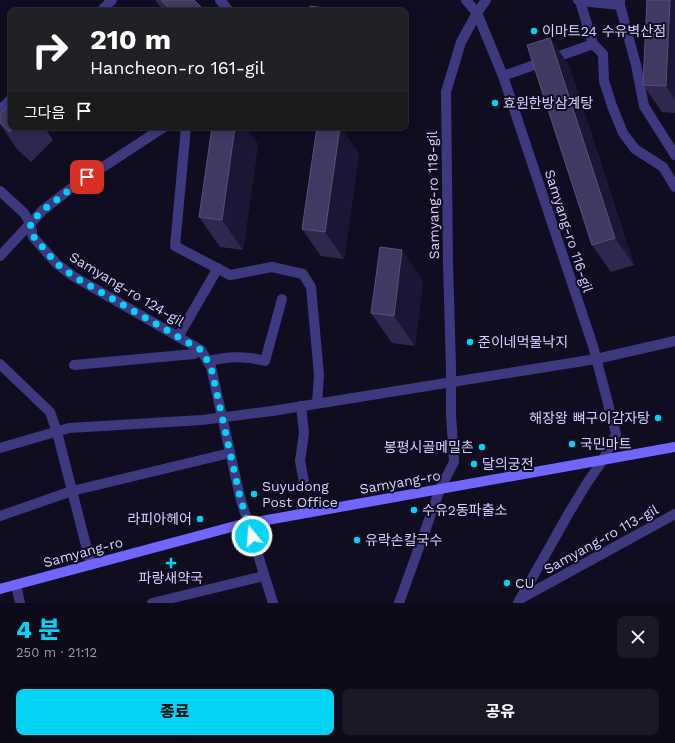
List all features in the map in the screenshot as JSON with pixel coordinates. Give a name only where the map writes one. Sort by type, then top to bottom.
[{"type":"main road","name":"Samyang-ro","points":[[0,590],[248,523],[675,448]]},
{"type":"street","points":[[104,8],[112,0]]},
{"type":"street","points":[[220,0],[227,8]]},
{"type":"street","name":"Samyang-ro 116-gil","points":[[466,0],[477,13],[503,76],[593,346],[616,434],[603,460],[570,511],[519,601]]},
{"type":"street","name":"Samyang-ro 118-gil","points":[[399,603],[440,489],[454,462],[451,414],[446,92],[461,42],[486,0]]},
{"type":"street","points":[[675,155],[644,106],[636,65],[620,2],[579,1],[593,44],[603,54],[604,81],[622,133],[635,148],[663,167],[675,187]]},
{"type":"street","points":[[503,76],[593,44]]},
{"type":"street","points":[[0,110],[8,102]]},
{"type":"street","points":[[0,256],[43,210],[74,186],[159,130]]},
{"type":"street","points":[[186,130],[174,246],[230,275],[272,267],[303,274],[311,287],[319,375],[317,404]]},
{"type":"street","name":"Samyang-ro 124-gil","points":[[0,191],[24,213],[30,223],[34,237],[57,264],[73,276],[201,350]]},
{"type":"street","points":[[178,337],[218,268]]},
{"type":"street","points":[[207,361],[234,356],[254,358],[265,361],[282,299]]},
{"type":"street","points":[[0,448],[69,428],[202,420],[317,404],[596,359],[675,341]]},
{"type":"street","points":[[74,365],[194,354],[201,350],[211,367],[240,497],[273,603]]},
{"type":"street","points":[[0,364],[50,412],[57,432],[91,565]]},
{"type":"street","points":[[301,406],[304,433],[300,461],[304,482]]},
{"type":"street","points":[[0,516],[72,492],[230,454]]},
{"type":"street","name":"Samyang-ro 113-gil","points":[[519,601],[675,514]]},
{"type":"street","points":[[152,603],[264,576]]},
{"type":"street","points":[[16,585],[20,603]]},
{"type":"building","points":[[161,0],[194,0],[202,8],[169,8]]},
{"type":"building","points":[[647,0],[670,0],[666,86],[643,85]]},
{"type":"building","points":[[310,6],[325,8],[310,8]]},
{"type":"building","points":[[550,38],[615,238],[592,245],[527,45]]},
{"type":"building","points":[[8,106],[8,130],[12,130],[10,132],[0,123],[0,114]]},
{"type":"building","points":[[212,130],[235,130],[222,220],[199,217]]},
{"type":"building","points":[[317,130],[340,130],[325,232],[302,229]]},
{"type":"building","points":[[380,247],[402,250],[394,316],[371,313]]},
{"type":"place","name":"이마트24 수유벽산점","points":[[534,31]]},
{"type":"place","name":"효원한방삼계탕","points":[[495,103]]},
{"type":"place","name":"준이네먹물낙지","points":[[470,342]]},
{"type":"place","name":"해장왕 뼈구이감자탕","points":[[658,418]]},
{"type":"place","name":"국민마트","points":[[572,444]]},
{"type":"place","name":"봉평시골메밀촌","points":[[482,447]]},
{"type":"place","name":"달의궁전","points":[[474,464]]},
{"type":"place","name":"Suyudong Post Office","points":[[254,494]]},
{"type":"place","name":"수유2동파출소","points":[[414,510]]},
{"type":"place","name":"라피아헤어","points":[[200,519]]},
{"type":"place","name":"유락손칼국수","points":[[357,540]]},
{"type":"place","name":"파랑새약국","points":[[171,563]]},
{"type":"place","name":"CU","points":[[507,583]]},
{"type":"route","points":[[87,177],[43,210],[30,223],[34,237],[57,264],[73,276],[201,350],[211,367],[240,497],[252,536]]}]
